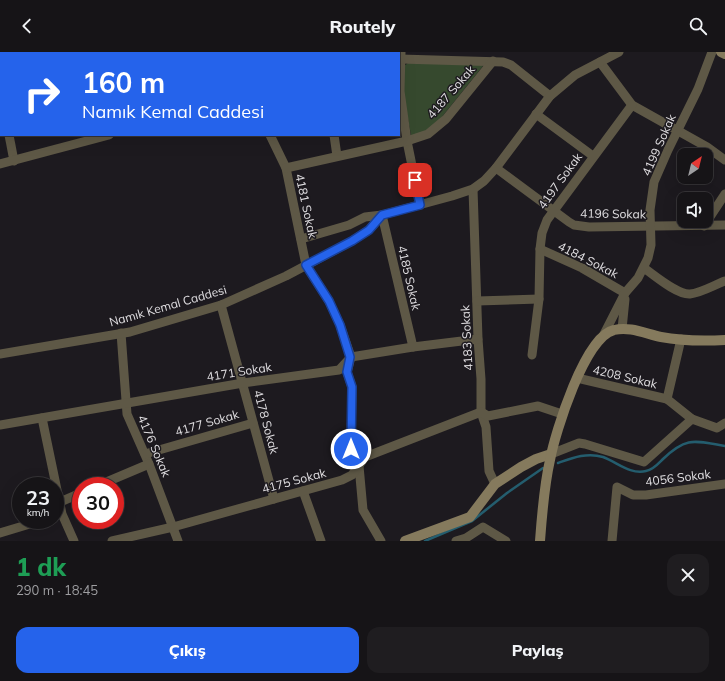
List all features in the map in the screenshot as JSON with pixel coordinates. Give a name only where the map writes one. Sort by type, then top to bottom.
[{"type":"street","name":"4199 Sokak","points":[[603,336],[625,293],[638,278],[644,268],[650,251],[650,210],[654,182],[698,90],[712,52]]},
{"type":"street","points":[[721,52],[725,54]]},
{"type":"street","points":[[301,239],[349,225],[365,217],[382,215],[473,189],[484,181],[496,168],[550,96],[571,77],[614,53]]},
{"type":"street","points":[[420,205],[407,141],[400,91],[400,55],[503,62],[512,65],[550,96]]},
{"type":"street","name":"4187 Sokak","points":[[286,168],[407,141],[428,134],[446,119],[493,61]]},
{"type":"street","points":[[600,62],[632,105],[660,122],[678,130],[725,160]]},
{"type":"street","name":"4197 Sokak","points":[[532,355],[539,299],[540,249],[542,234],[547,220],[552,211],[632,105]]},
{"type":"street","points":[[536,114],[593,156]]},
{"type":"street","points":[[9,136],[14,160]]},
{"type":"street","points":[[0,164],[79,139],[102,136]]},
{"type":"street","name":"4181 Sokak","points":[[270,136],[286,168],[306,265],[329,301],[340,325],[350,357],[347,372],[352,387],[351,449],[359,466],[363,510],[381,541]]},
{"type":"street","points":[[334,136],[337,156]]},
{"type":"street","name":"4196 Sokak","points":[[496,168],[552,211],[569,222],[580,226],[677,226]]},
{"type":"street","name":"4183 Sokak","points":[[473,189],[481,412],[486,428],[489,470],[495,484]]},
{"type":"street","points":[[713,212],[725,194]]},
{"type":"street","name":"Namık Kemal Caddesi","points":[[0,354],[121,333],[221,305],[286,276],[352,241],[369,230],[382,215]]},
{"type":"street","name":"4185 Sokak","points":[[382,215],[413,347]]},
{"type":"street","name":"4196 Sokak","points":[[713,226],[725,226]]},
{"type":"street","name":"4184 Sokak","points":[[540,249],[582,268],[625,293]]},
{"type":"street","points":[[644,268],[676,290],[686,294],[695,293],[725,281]]},
{"type":"street","points":[[622,329],[625,293]]},
{"type":"street","points":[[477,301],[539,299]]},
{"type":"street","name":"4178 Sokak","points":[[221,305],[274,499]]},
{"type":"street","points":[[540,541],[551,454],[562,414],[589,354],[603,336],[611,330],[622,329],[681,340],[725,340]]},
{"type":"street","name":"4176 Sokak","points":[[121,333],[127,414],[145,454],[178,541]]},
{"type":"street","points":[[350,357],[478,338]]},
{"type":"street","points":[[681,340],[667,399],[692,419],[717,428],[725,423]]},
{"type":"street","name":"4171 Sokak","points":[[0,425],[243,383],[339,370],[350,357]]},
{"type":"street","name":"4208 Sokak","points":[[577,378],[667,399]]},
{"type":"street","name":"4175 Sokak","points":[[112,541],[173,527],[342,480],[352,475],[366,457],[481,412],[488,416],[538,406],[562,414]]},
{"type":"street","points":[[42,418],[55,477]]},
{"type":"street","points":[[405,541],[470,517],[495,484],[531,461],[579,444],[585,444],[644,462],[692,419]]},
{"type":"street","name":"4177 Sokak","points":[[145,454],[253,423]]},
{"type":"street","points":[[118,477],[149,464]]},
{"type":"street","name":"4056 Sokak","points":[[612,541],[617,487],[633,494],[646,495],[725,484]]},
{"type":"street","points":[[303,491],[320,541]]},
{"type":"street","points":[[64,524],[74,541]]},
{"type":"street","points":[[456,541],[466,538],[484,527],[501,540]]},
{"type":"street","points":[[0,533],[13,529]]},
{"type":"green space","points":[[408,63],[480,64],[483,66],[441,118],[429,130],[412,136],[403,92],[404,66]]},
{"type":"waterway","points":[[558,463],[580,456],[591,455],[603,457],[629,470],[640,472],[653,468],[671,452],[685,443],[699,442],[725,446]]},
{"type":"waterway","points":[[425,541],[472,521],[507,493],[543,468]]},
{"type":"route","points":[[351,449],[352,387],[347,372],[350,357],[340,325],[329,301],[306,265],[352,241],[369,230],[382,215],[420,205],[415,180]]}]
